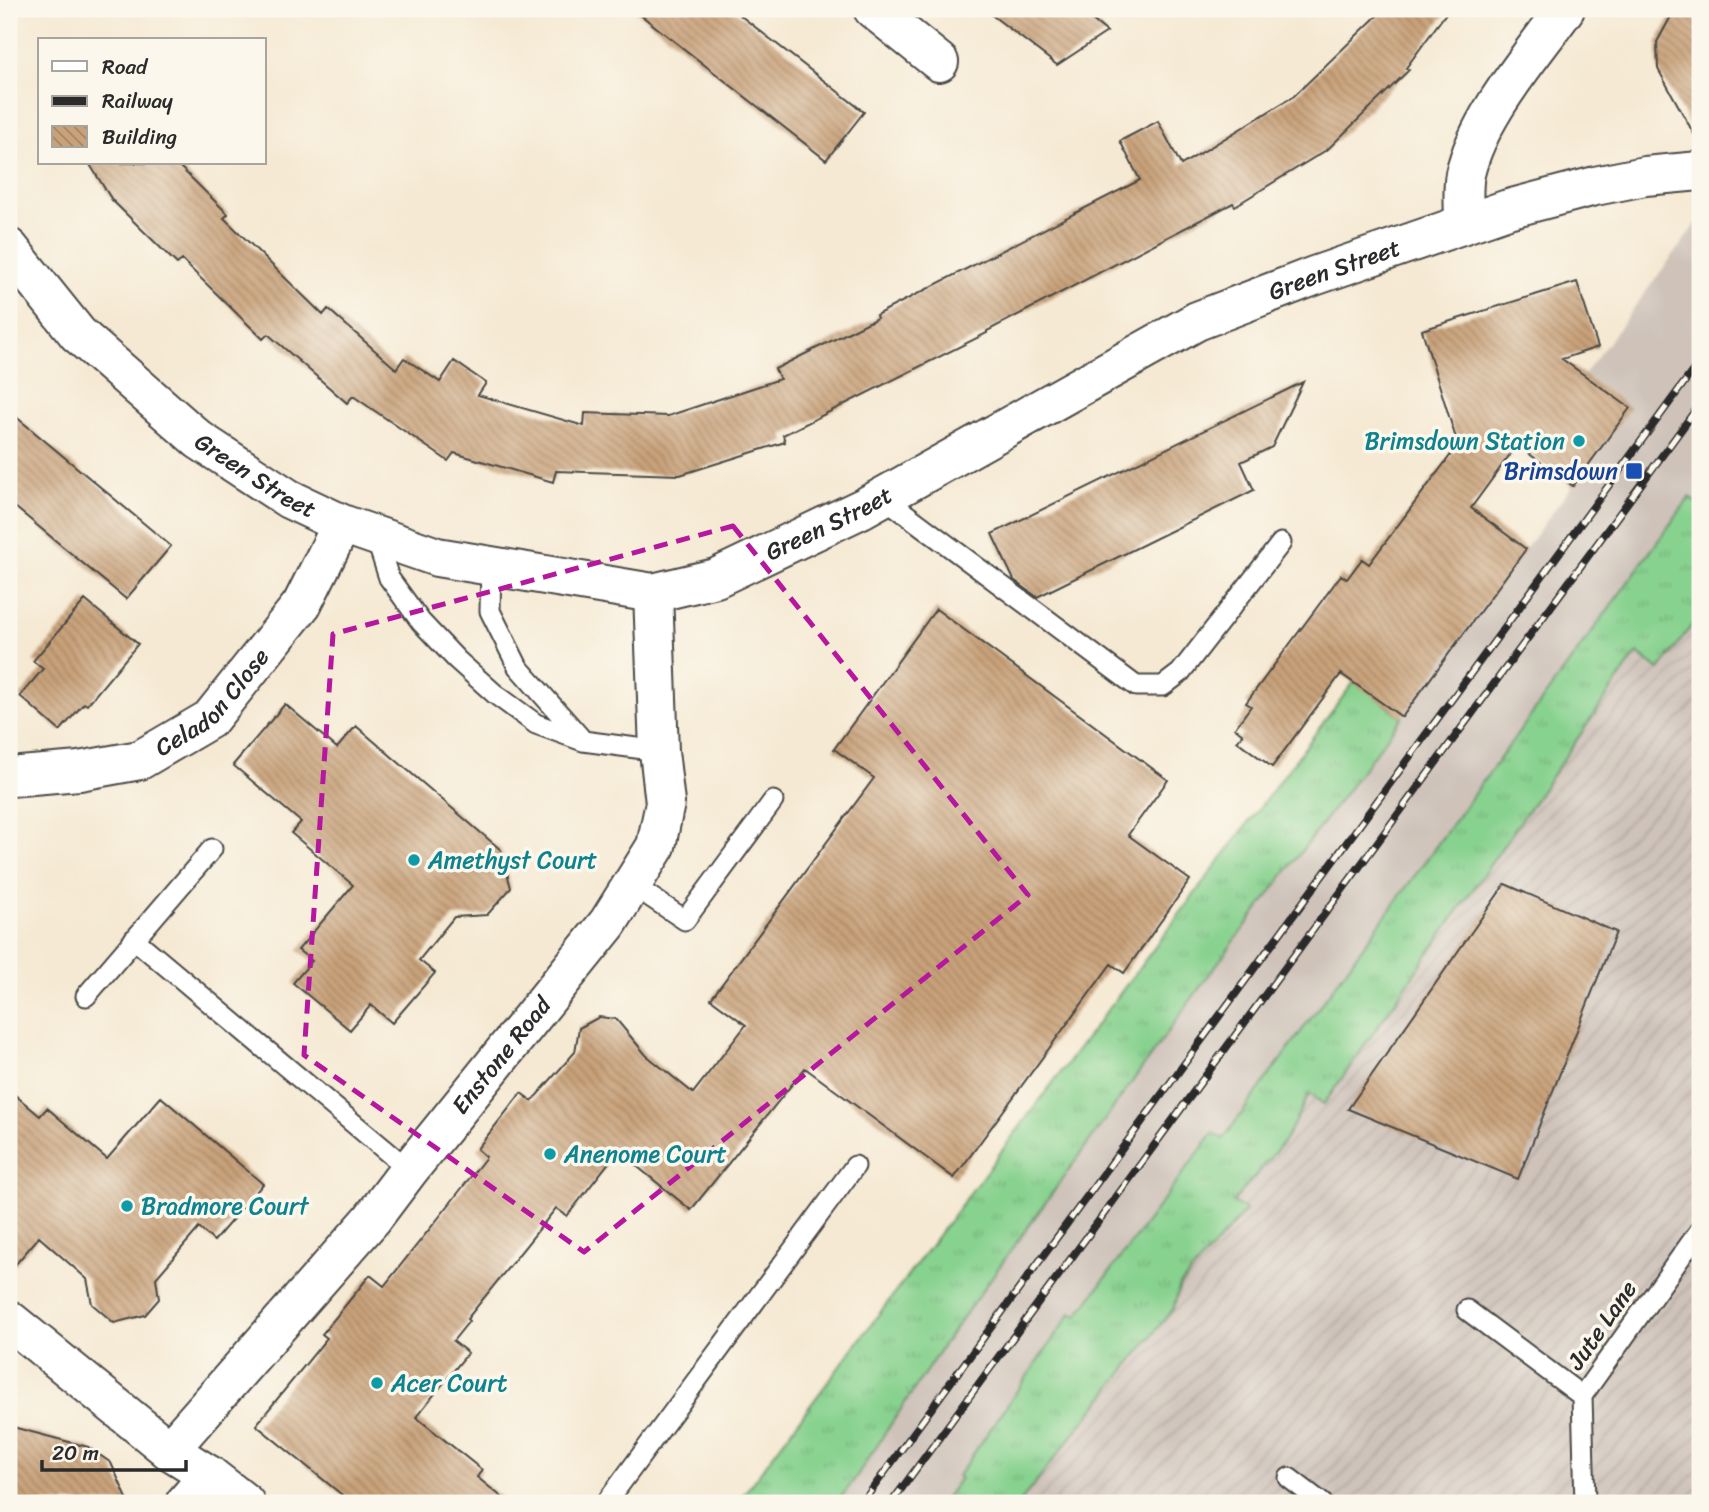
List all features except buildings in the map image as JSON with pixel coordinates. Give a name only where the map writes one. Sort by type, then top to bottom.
[{"type":"street","points":[[873,9],[939,62]]},
{"type":"street","points":[[1464,223],[1465,177],[1475,145],[1498,104],[1565,9]]},
{"type":"street","name":"Green Street","points":[[9,248],[78,334],[198,440],[289,499],[359,530],[437,556],[653,593],[716,578],[883,497],[1197,321],[1464,223],[1595,186],[1645,176],[1700,171]]},
{"type":"street","name":"Celadon Close","points":[[9,776],[79,771],[140,760],[210,719],[359,530]]},
{"type":"street","name":"Enstone Road","points":[[169,1450],[372,1220],[409,1170],[608,923],[634,886],[656,846],[665,803],[659,751],[653,593]]},
{"type":"street","points":[[9,1320],[169,1450],[197,1489],[245,1503]]},
{"type":"lane","points":[[883,497],[1136,686],[1163,686],[1180,673],[1281,542]]},
{"type":"lane","points":[[359,530],[421,622],[457,660],[495,694],[536,724],[583,741],[659,751]]},
{"type":"lane","points":[[491,567],[490,611],[518,667],[583,741]]},
{"type":"lane","points":[[634,886],[685,920],[773,801]]},
{"type":"lane","points":[[86,996],[212,849]]},
{"type":"lane","points":[[134,939],[409,1170]]},
{"type":"lane","points":[[606,1503],[855,1166]]},
{"type":"lane","name":"Jute Lane","points":[[1586,1503],[1582,1396],[1700,1230]]},
{"type":"lane","points":[[1467,1310],[1582,1396]]},
{"type":"lane","points":[[1289,1478],[1322,1503]]},
{"type":"highlighted area","points":[[733,526],[1028,895],[584,1252],[304,1055],[333,634]]},
{"type":"shaded area","points":[[1697,223],[1700,224],[1700,505],[1690,497],[1222,1140],[1213,1134],[1077,1317],[1071,1313],[958,1475],[960,1478],[942,1503],[836,1503],[946,1341],[1203,983],[1572,486],[1538,460],[1595,383],[1584,375]]},
{"type":"shaded area","points":[[1700,614],[1700,1503],[1019,1503],[1173,1309],[1180,1285],[1245,1211],[1233,1202],[1286,1139],[1309,1093],[1324,1104],[1638,653],[1659,670]]},
{"type":"green space","points":[[1690,497],[1700,505],[1700,614],[1659,670],[1637,653],[1324,1104],[1309,1094],[1286,1139],[1233,1202],[1246,1210],[1180,1285],[1173,1309],[1019,1503],[942,1503],[1071,1313],[1077,1316],[1213,1133],[1223,1139]]},
{"type":"green space","points":[[1354,682],[1402,717],[1203,983],[946,1341],[852,1483],[836,1503],[737,1503]]},
{"type":"railway","points":[[862,1503],[1700,361]]},
{"type":"railway","points":[[891,1503],[1700,404]]},
{"type":"place","name":"Brimsdown Station","points":[[1579,441]]},
{"type":"place","name":"Brimsdown","points":[[1634,471]]},
{"type":"place","name":"Amethyst Court","points":[[414,860]]},
{"type":"place","name":"Anenome Court","points":[[550,1154]]},
{"type":"place","name":"Bradmore Court","points":[[127,1206]]},
{"type":"place","name":"Acer Court","points":[[377,1383]]}]
